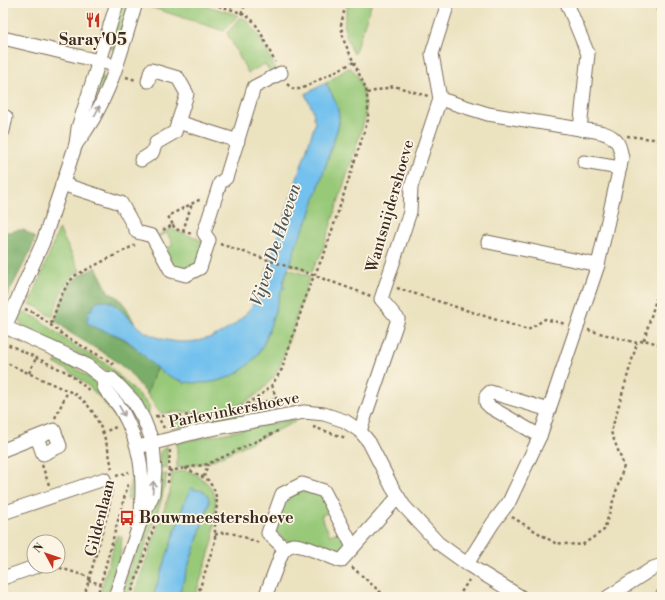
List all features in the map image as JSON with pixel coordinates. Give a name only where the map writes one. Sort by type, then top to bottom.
[{"type":"street","points":[[4,327],[43,242],[76,144],[78,128],[117,3]]},
{"type":"street","points":[[76,144],[86,132],[109,87],[136,3]]},
{"type":"street","points":[[448,3],[432,54],[440,99],[488,114],[602,133],[608,135],[618,143],[622,158],[598,265],[540,436],[509,502],[494,523],[471,567]]},
{"type":"street","points":[[566,3],[588,54],[580,129]]},
{"type":"street","points":[[3,38],[98,61],[115,69]]},
{"type":"street","points":[[141,160],[152,153],[156,143],[175,132],[187,94],[178,78],[151,70],[148,81]]},
{"type":"street","points":[[62,184],[121,203],[137,232],[148,235],[171,271],[186,276],[200,268],[208,239],[204,233],[220,182],[226,178],[254,87],[281,73]]},
{"type":"street","name":"Wantsnijdershoeve","points":[[381,299],[410,212],[411,187],[440,99]]},
{"type":"street","points":[[3,116],[6,117],[3,131]]},
{"type":"street","points":[[178,122],[238,141]]},
{"type":"street","points":[[584,162],[620,168]]},
{"type":"street","points":[[488,242],[598,265]]},
{"type":"street","points":[[356,436],[398,319],[381,299]]},
{"type":"street","name":"Gildenlaan","points":[[4,327],[86,365],[102,378],[112,379],[134,402],[144,420],[153,443],[155,471],[153,494],[140,523],[115,597]]},
{"type":"street","name":"Gildenlaan","points":[[102,378],[105,388],[118,403],[131,426],[138,447],[143,493],[140,523]]},
{"type":"street","points":[[540,436],[490,407],[486,403],[486,396],[490,392],[549,410]]},
{"type":"street","name":"Parlevinkershoeve","points":[[138,447],[205,430],[285,422],[304,412],[324,414],[346,421],[356,436],[369,442],[398,497],[423,529],[438,543],[471,567],[521,597]]},
{"type":"street","points":[[3,450],[42,434]]},
{"type":"street","points":[[3,513],[109,480]]},
{"type":"street","points":[[285,549],[268,533],[282,494],[302,484],[324,491],[354,547]]},
{"type":"street","points":[[265,597],[281,555],[285,549],[294,545],[341,561],[398,497]]},
{"type":"street","points":[[608,597],[653,568],[662,565]]},
{"type":"street","points":[[3,578],[26,570]]},
{"type":"path","points":[[207,3],[241,14],[249,18],[255,24],[290,88],[301,89],[354,62]]},
{"type":"path","points":[[241,14],[244,7],[251,3]]},
{"type":"path","points":[[243,407],[253,401],[272,385],[282,369],[313,275],[325,252],[368,120],[367,93],[344,41],[341,25],[346,3]]},
{"type":"path","points":[[655,3],[662,22]]},
{"type":"path","points":[[115,69],[147,84],[148,81]]},
{"type":"path","points":[[367,93],[394,86],[440,99]]},
{"type":"path","points":[[608,135],[662,140]]},
{"type":"path","points":[[217,190],[168,216],[174,229],[300,270],[381,299]]},
{"type":"path","points":[[183,231],[192,203]]},
{"type":"path","points":[[51,324],[65,288],[76,275],[137,244],[148,235],[173,225]]},
{"type":"path","points":[[386,285],[528,330],[545,319],[637,343],[644,340],[662,346]]},
{"type":"path","points":[[644,340],[660,286],[662,285]]},
{"type":"path","points":[[3,342],[70,374],[86,386],[97,397]]},
{"type":"path","points":[[503,511],[555,543],[582,545],[604,530],[624,466],[611,432],[637,343]]},
{"type":"path","points":[[29,373],[36,358]]},
{"type":"path","points":[[3,361],[81,398],[90,408],[102,433],[111,460],[109,508],[84,597]]},
{"type":"path","points":[[155,471],[170,471],[208,464],[285,422],[272,385]]},
{"type":"path","points":[[42,434],[68,391]]},
{"type":"path","points":[[223,414],[243,407],[276,400]]},
{"type":"path","points":[[158,415],[215,416]]},
{"type":"path","points":[[116,422],[120,431]]},
{"type":"path","points":[[102,433],[118,426]]},
{"type":"path","points":[[311,426],[356,436]]},
{"type":"path","points":[[204,477],[208,464]]},
{"type":"path","name":"Gildenlaan","points":[[97,597],[125,499],[128,485],[128,466]]},
{"type":"path","points":[[185,468],[204,477],[211,485],[216,497],[214,546],[197,597]]},
{"type":"path","points":[[168,485],[170,471]]},
{"type":"path","points":[[130,597],[157,519]]},
{"type":"path","points":[[215,535],[222,532],[228,533],[262,544],[268,533]]},
{"type":"path","points":[[343,559],[386,597]]},
{"type":"path","points":[[458,597],[471,567]]},
{"type":"path","points":[[66,570],[100,584]]},
{"type":"green space","points":[[122,3],[131,3],[116,48],[112,49],[109,47]]},
{"type":"green space","points":[[148,3],[197,3],[238,15],[224,31],[147,6]]},
{"type":"green space","points":[[349,3],[372,3],[354,54],[345,29],[345,17]]},
{"type":"green space","points":[[241,17],[247,20],[257,33],[277,72],[271,73],[265,64],[248,73],[227,33]]},
{"type":"green space","points":[[348,68],[354,72],[361,84],[365,99],[365,119],[322,252],[311,272],[289,265],[298,240],[309,217],[339,124],[338,108],[326,83]]},
{"type":"green space","points":[[100,77],[103,77],[106,80],[80,135]]},
{"type":"green space","points":[[59,229],[80,271],[65,285],[52,317],[30,304]]},
{"type":"green space","points":[[170,229],[204,241],[196,265],[185,271],[174,267],[166,249],[173,245],[167,233],[158,237],[157,236]]},
{"type":"green space","points":[[24,230],[35,238],[31,250],[7,296],[3,294],[3,232]]},
{"type":"green space","points":[[96,267],[109,293],[118,297],[126,307],[135,324],[111,302],[93,306],[91,311],[88,310],[89,324],[124,339],[137,349],[156,368],[147,394],[129,372],[112,358],[69,332],[55,320],[64,293],[70,284],[79,276]]},
{"type":"green space","points":[[288,269],[310,276],[282,361],[270,381],[254,397],[233,408],[210,413],[160,413],[147,394],[156,368],[185,384],[186,381],[208,382],[230,377],[239,372],[256,357],[268,333],[282,288],[284,289],[282,286]]},
{"type":"green space","points":[[20,310],[39,319],[71,344],[107,364],[149,405],[149,413],[147,415],[119,381],[98,364],[24,328],[19,320]]},
{"type":"green space","points":[[61,360],[82,372],[100,388],[112,403],[122,425],[92,389],[74,375],[54,363]]},
{"type":"green space","points":[[266,405],[273,406],[276,411],[207,424],[172,428],[169,420],[171,418],[215,418]]},
{"type":"green space","points":[[295,419],[295,422],[209,462],[177,468],[177,443]]},
{"type":"green space","points":[[127,433],[137,470],[131,470],[125,435]]},
{"type":"green space","points":[[167,445],[167,467],[159,468],[160,452]]},
{"type":"green space","points":[[186,470],[197,475],[207,483],[214,493],[216,502],[213,541],[195,597],[178,597],[209,504],[197,490],[190,492],[186,498],[153,597],[133,597],[170,492],[172,473]]},
{"type":"green space","points":[[167,474],[161,501],[128,597],[121,597],[158,475]]},
{"type":"green space","points":[[131,477],[135,477],[135,483],[130,500],[127,499]]},
{"type":"green space","points":[[299,490],[320,494],[330,511],[321,516],[330,535],[340,531],[348,545],[338,554],[284,540],[275,531],[284,501]]},
{"type":"green space","points":[[117,535],[122,537],[120,559],[108,593],[102,597],[99,596]]},
{"type":"water","name":"Vijver De Hoeven","points":[[326,83],[338,109],[338,127],[309,217],[298,240],[282,286],[285,287],[284,289],[282,288],[268,333],[256,357],[239,372],[230,377],[208,383],[186,382],[185,384],[183,381],[173,378],[157,368],[125,339],[87,323],[89,314],[87,312],[88,310],[91,311],[95,304],[102,300],[115,305],[142,330],[159,338],[176,342],[194,341],[211,337],[227,330],[241,319],[252,305],[261,289],[315,124],[313,110],[305,94]]},
{"type":"water","points":[[193,488],[194,490],[201,490],[206,493],[209,504],[178,597],[153,597],[186,498],[190,492],[189,490]]},
{"type":"place","name":"Saray'05","points":[[93,20]]},
{"type":"place","name":"Bouwmeestershoeve","points":[[127,518]]}]
